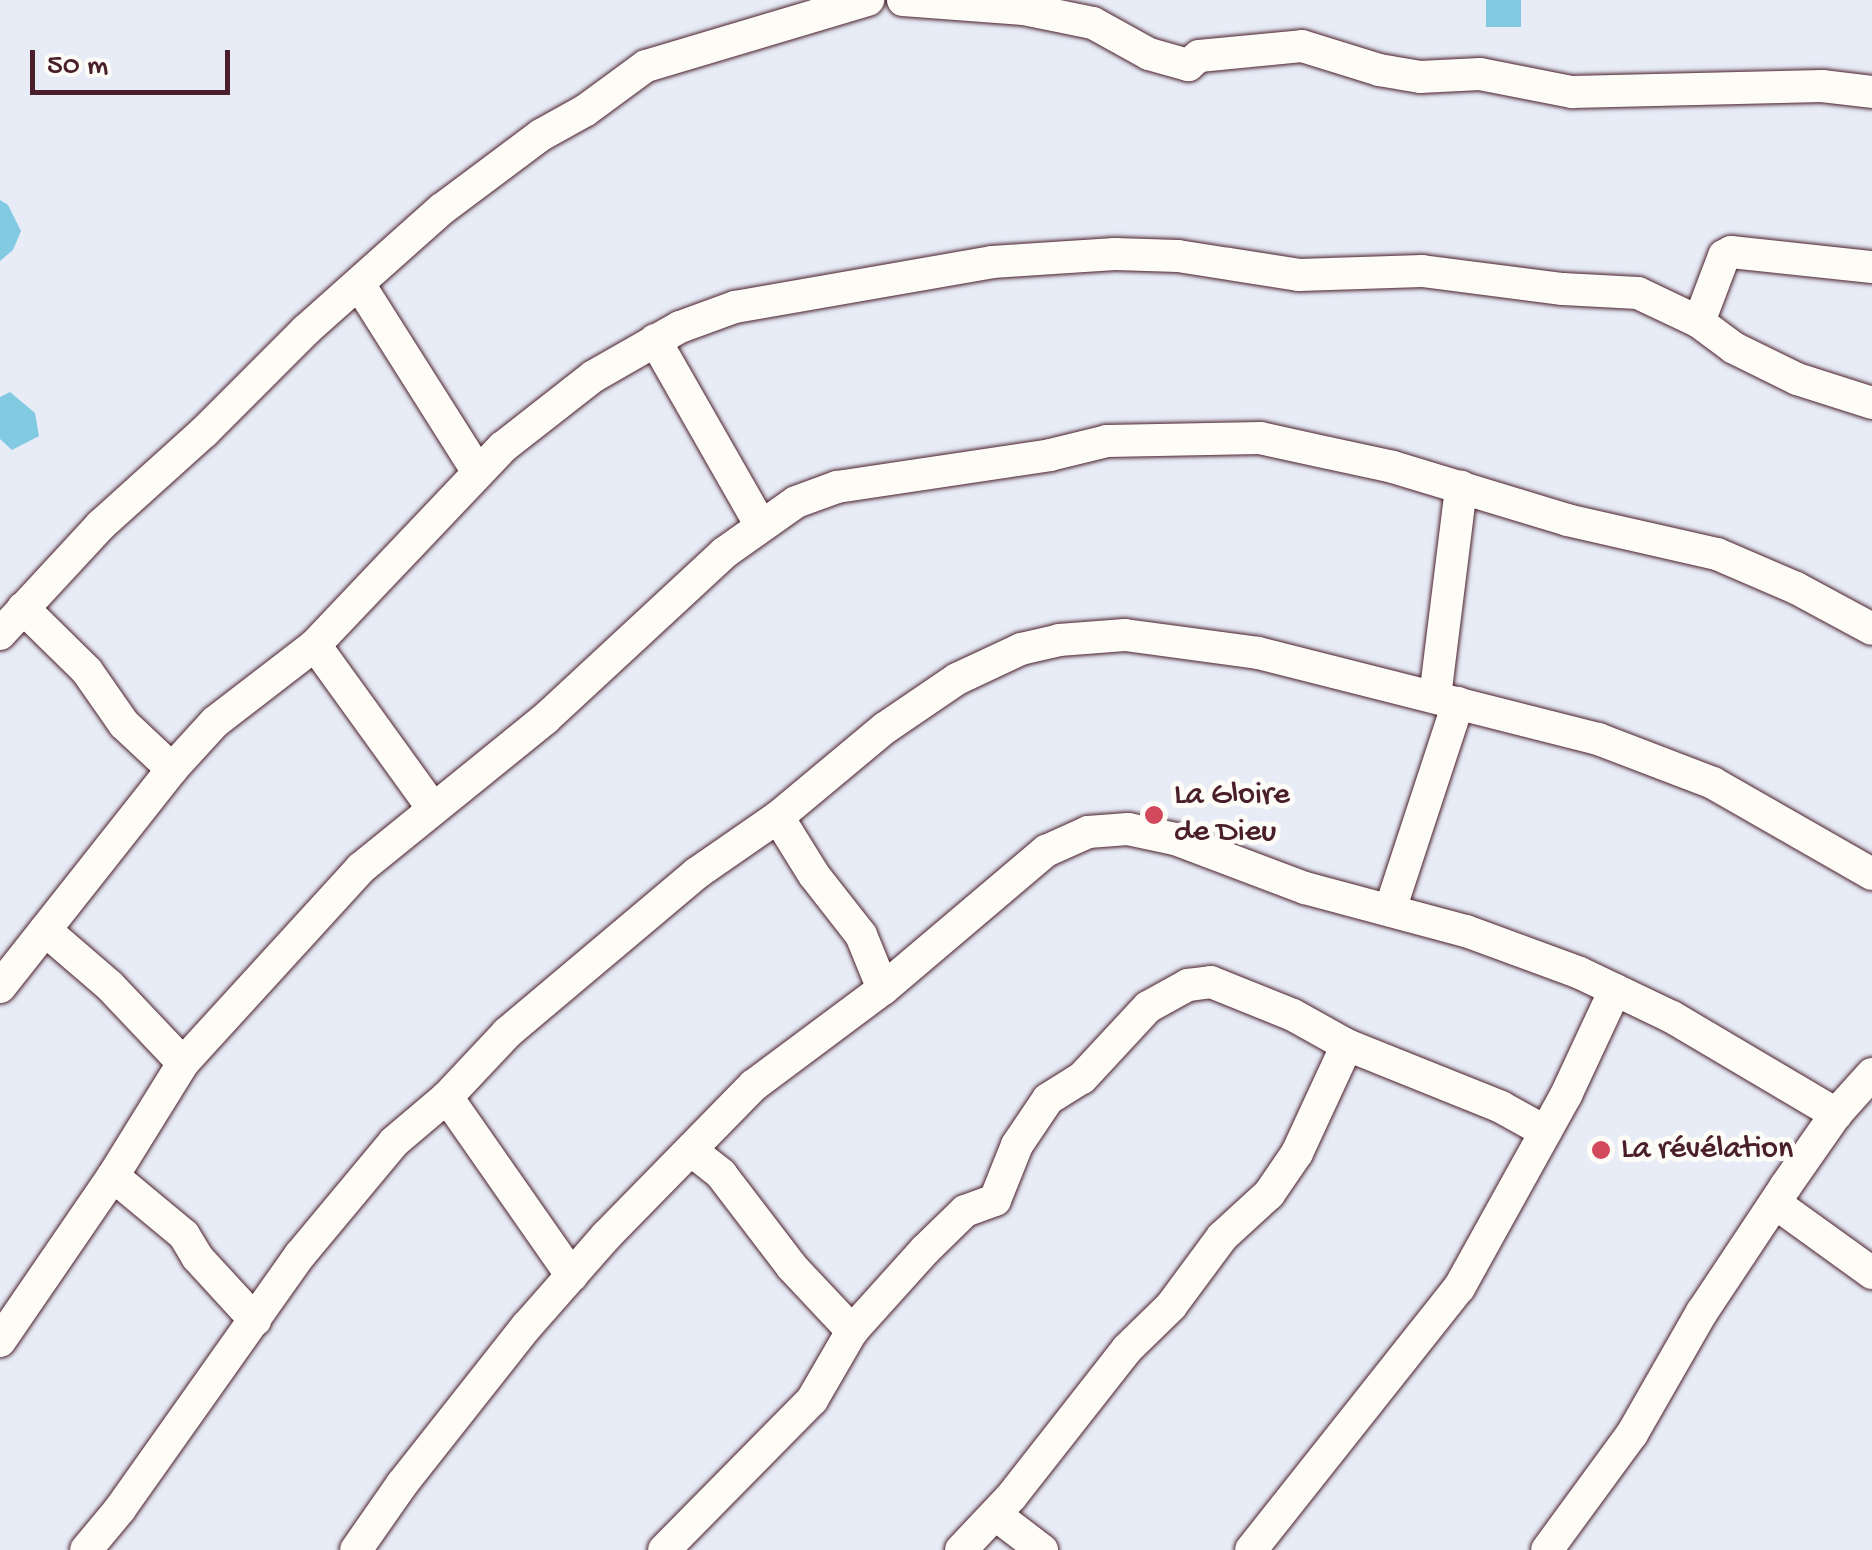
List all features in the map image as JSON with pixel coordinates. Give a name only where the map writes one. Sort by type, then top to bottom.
[{"type":"street","points":[[0,634],[100,526],[359,284],[442,209],[541,135],[586,110],[646,66],[868,0]]},
{"type":"street","points":[[903,0],[1024,10],[1093,23],[1148,54],[1188,65],[1199,56],[1302,46],[1379,70],[1420,77],[1480,74],[1572,92],[1822,86],[1872,92]]},
{"type":"street","points":[[1700,322],[1724,256],[1732,252],[1872,266]]},
{"type":"street","points":[[0,986],[172,769],[216,722],[314,644],[478,472],[594,376],[655,340],[722,311],[992,262],[1115,254],[1178,256],[1299,275],[1422,271],[1562,289],[1638,293],[1700,322],[1734,348],[1798,379],[1872,403]]},
{"type":"street","points":[[359,284],[478,472]]},
{"type":"street","points":[[655,340],[761,526]]},
{"type":"street","points":[[0,1341],[113,1176],[183,1063],[361,868],[546,719],[665,605],[796,502],[837,487],[1126,440],[1260,438],[1462,486],[1567,520],[1717,554],[1796,588],[1872,628]]},
{"type":"street","points":[[1390,910],[1447,700],[1462,486]]},
{"type":"street","points":[[23,608],[86,670],[124,724],[172,769]]},
{"type":"street","points":[[86,1550],[300,1256],[394,1142],[447,1097],[507,1034],[640,918],[753,831],[778,817],[884,728],[956,678],[1021,648],[1059,640],[1125,635],[1258,653],[1447,700],[1598,739],[1713,784],[1868,862]]},
{"type":"street","points":[[314,644],[432,807]]},
{"type":"street","points":[[778,817],[814,875],[862,934],[883,989]]},
{"type":"street","points":[[356,1550],[450,1421],[572,1276],[754,1085],[883,989],[1046,851],[1100,830],[1128,829],[1161,836],[1257,866],[1306,888],[1466,931],[1672,1017],[1836,1114]]},
{"type":"street","points":[[44,930],[110,986],[183,1063]]},
{"type":"street","points":[[686,1544],[812,1400],[852,1331],[948,1225],[973,1206],[995,1200],[1017,1145],[1048,1099],[1082,1078],[1130,1022],[1188,984],[1212,982],[1293,1014],[1347,1044],[1501,1106],[1546,1132]]},
{"type":"street","points":[[1251,1550],[1459,1288],[1546,1132],[1615,990]]},
{"type":"street","points":[[961,1550],[996,1515],[1114,1364],[1182,1292],[1222,1237],[1269,1194],[1297,1153],[1347,1044]]},
{"type":"street","points":[[1547,1550],[1632,1434],[1702,1312],[1774,1203],[1836,1114],[1872,1074]]},
{"type":"street","points":[[447,1097],[572,1276]]},
{"type":"street","points":[[692,1150],[721,1174],[792,1267],[852,1331]]},
{"type":"street","points":[[113,1176],[184,1235],[197,1257],[255,1320]]},
{"type":"street","points":[[1774,1203],[1872,1273]]},
{"type":"street","points":[[996,1515],[1042,1550]]},
{"type":"water","points":[[1486,0],[1521,0],[1521,27],[1486,27]]},
{"type":"water","points":[[0,200],[8,205],[21,231],[13,250],[0,261]]},
{"type":"water","points":[[10,392],[35,413],[39,436],[12,450],[0,439],[0,397]]},
{"type":"place","name":"La Gloire de Dieu","points":[[1154,815]]},
{"type":"place","name":"La révélation","points":[[1601,1150]]}]
